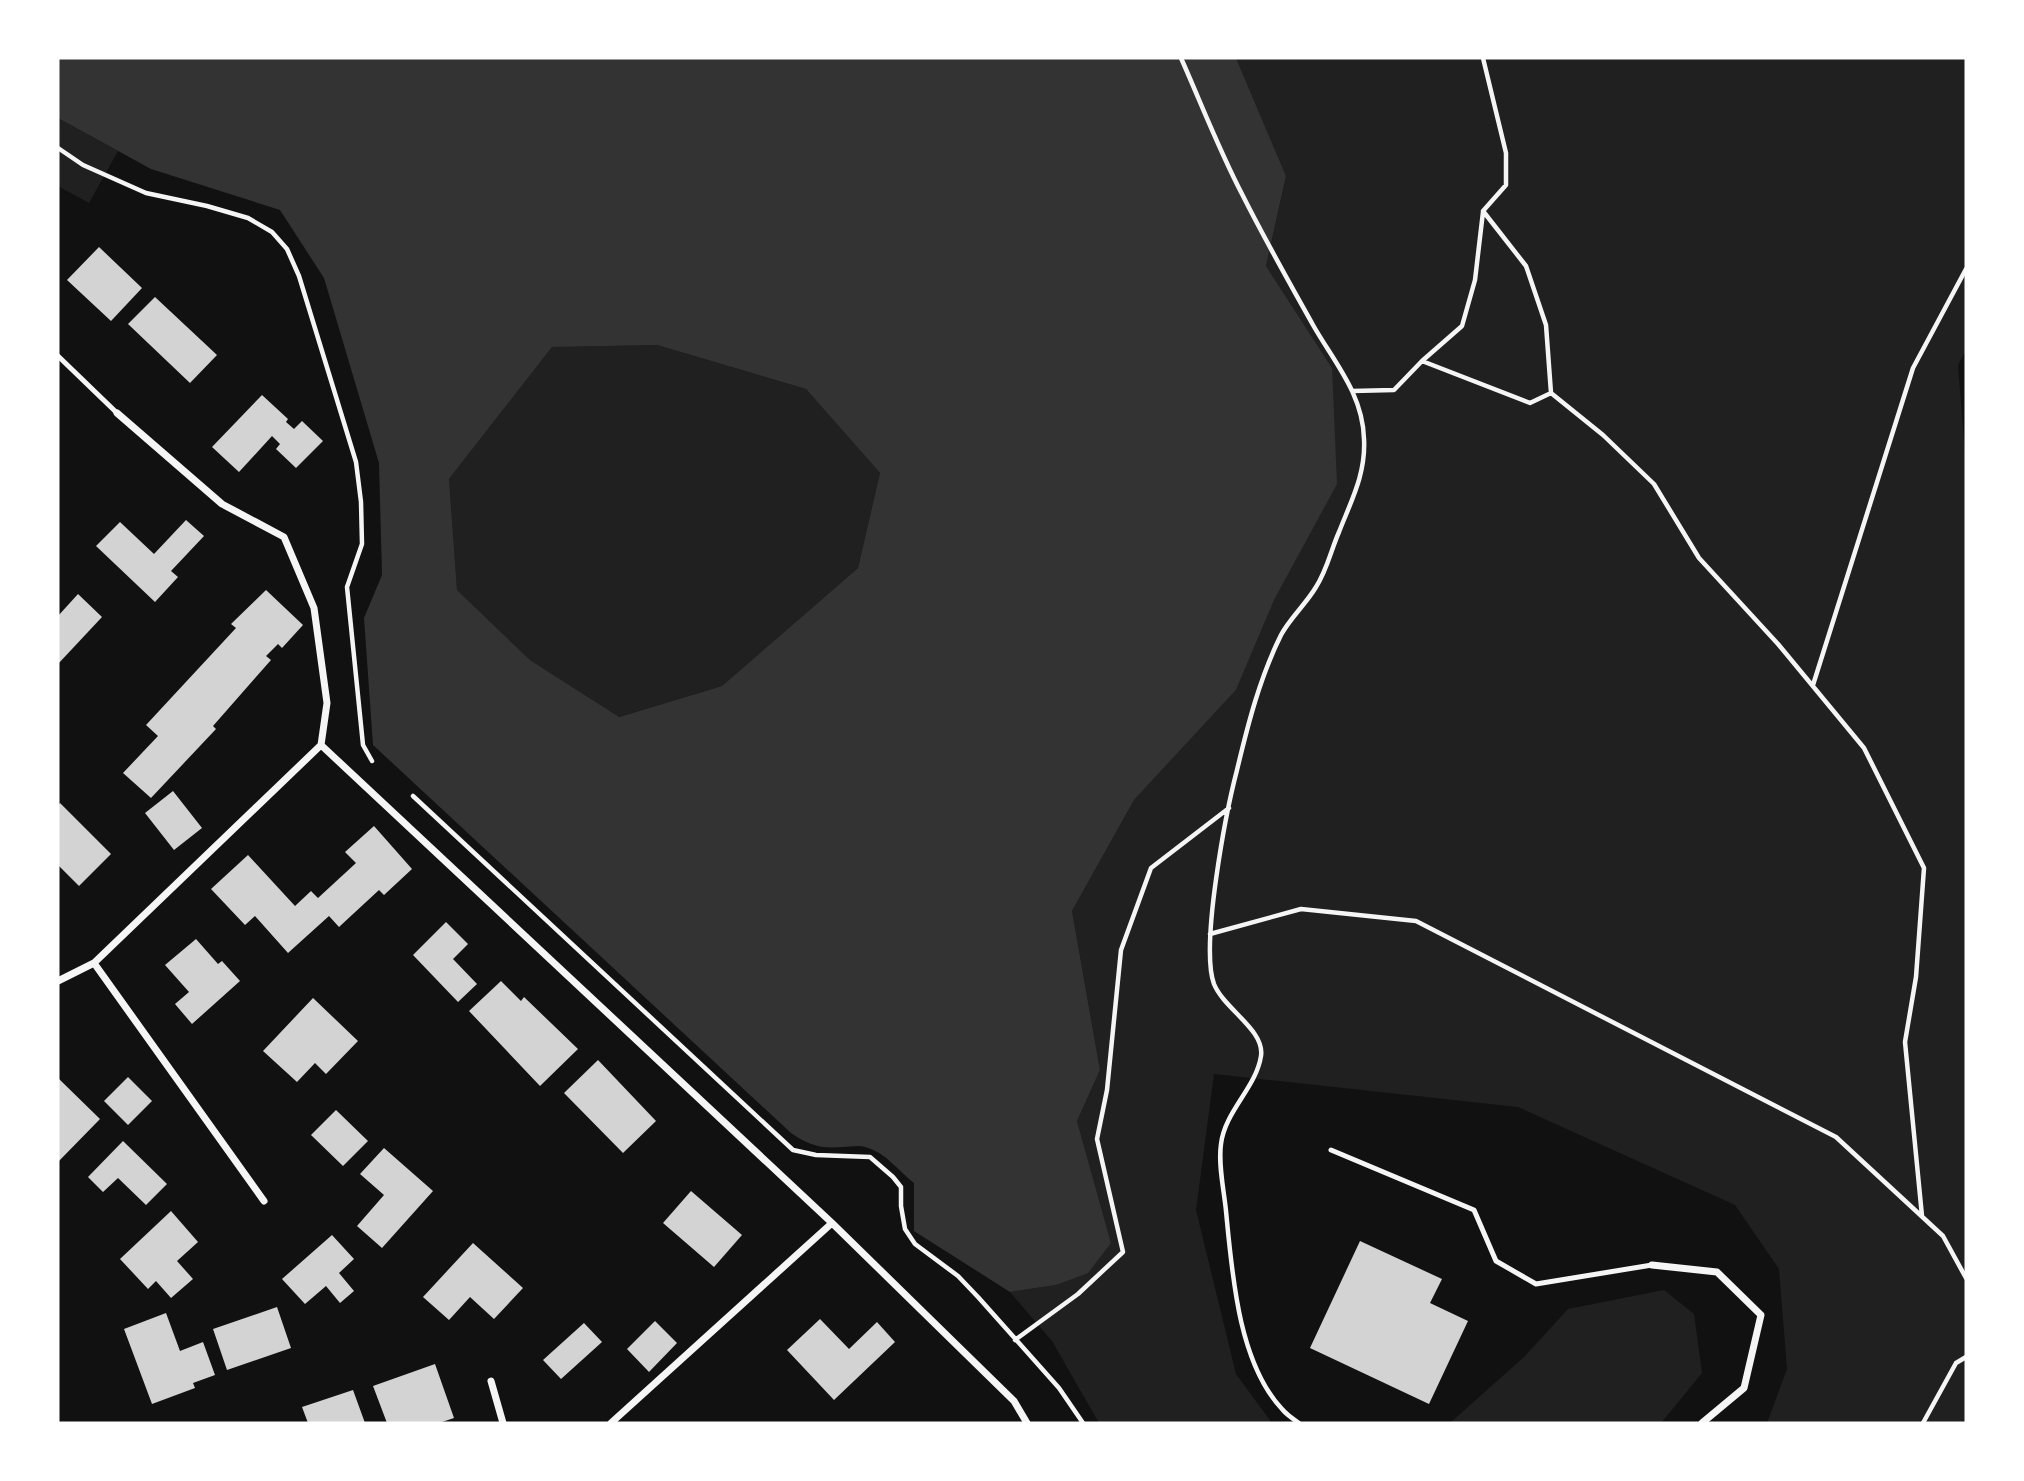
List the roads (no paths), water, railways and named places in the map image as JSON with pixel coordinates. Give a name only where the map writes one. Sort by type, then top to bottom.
[{"type":"street","points":[[58,981],[94,963],[321,745],[327,704],[314,608],[284,537],[222,504],[117,413]]},
{"type":"street","points":[[321,745],[832,1223],[1014,1401],[1027,1423]]},
{"type":"street","points":[[94,963],[264,1201]]},
{"type":"street","points":[[611,1423],[832,1223]]},
{"type":"street","points":[[1652,1265],[1717,1272],[1761,1315],[1744,1388],[1702,1423]]},
{"type":"street","points":[[491,1381],[503,1423]]},
{"type":"lane","points":[[58,356],[117,413]]},
{"type":"lane","points":[[1331,1150],[1474,1210],[1496,1261],[1536,1284],[1652,1265]]}]
